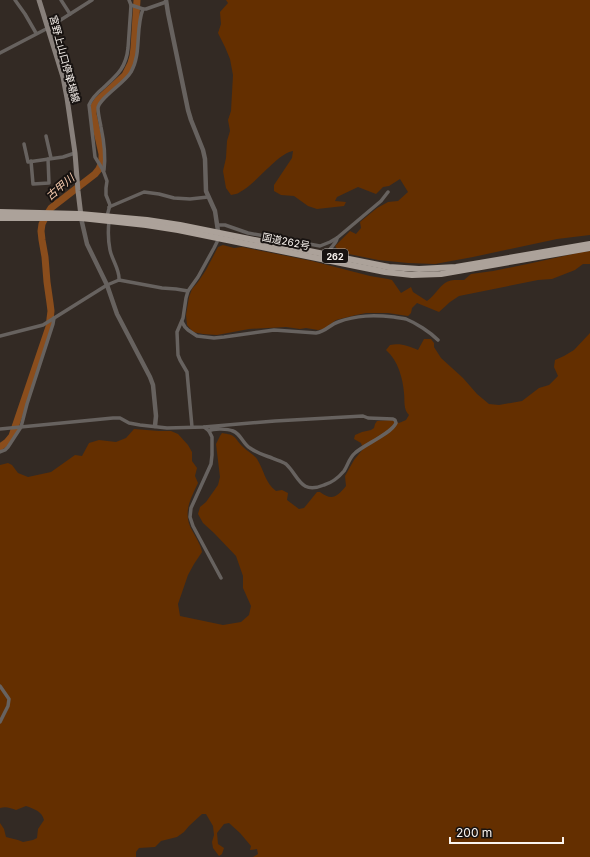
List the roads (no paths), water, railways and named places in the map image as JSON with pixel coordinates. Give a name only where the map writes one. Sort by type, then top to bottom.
[{"type":"highway","name":"国道262号","points":[[0,212],[42,216]]},
{"type":"highway","name":"国道262号","points":[[0,218],[81,216],[147,220],[174,224],[326,257],[374,270],[405,275],[427,275],[455,272],[590,248]]},
{"type":"highway","name":"国道262号","points":[[326,257],[404,269],[431,269],[456,267],[590,244]]},
{"type":"main road","name":"宮野上山口停車場線","points":[[39,0],[63,77],[75,153],[81,216]]},
{"type":"street","points":[[15,0],[36,33]]},
{"type":"street","points":[[60,0],[70,14]]},
{"type":"street","points":[[0,53],[48,28],[92,0]]},
{"type":"street","points":[[119,280],[120,275],[110,250],[108,240],[108,218],[110,205],[106,195],[107,181],[103,170],[95,157],[89,105],[92,100],[121,71],[125,63],[132,5],[129,0]]},
{"type":"street","points":[[132,5],[146,9],[166,1],[188,110],[205,159],[206,191],[215,211],[218,228],[225,225],[248,233],[320,246],[337,238],[381,201],[388,192]]},
{"type":"street","points":[[103,170],[106,156],[98,108],[102,100],[125,81],[134,67],[139,44],[142,8]]},
{"type":"street","points":[[24,144],[28,162],[31,162],[33,184],[49,182],[50,159],[46,136]]},
{"type":"street","points":[[31,162],[63,157],[75,153]]},
{"type":"street","points":[[109,208],[144,192],[174,198],[190,199],[208,197]]},
{"type":"street","points":[[81,216],[87,244],[107,285],[118,314],[153,385],[156,416],[155,426]]},
{"type":"street","points":[[326,257],[328,250],[336,242],[337,238]]},
{"type":"street","points":[[192,427],[187,372],[178,355],[176,339],[177,332],[182,322],[188,291],[198,277],[217,242]]},
{"type":"street","points":[[0,336],[43,324],[107,285],[119,280],[188,291]]},
{"type":"street","points":[[182,322],[188,330],[197,336],[214,338],[274,330],[316,333],[322,332],[334,323],[355,317],[385,316],[404,318],[438,340]]},
{"type":"street","points":[[0,452],[8,447],[21,427],[53,324],[53,319]]},
{"type":"street","points":[[0,429],[113,418],[120,418],[129,423],[167,428],[204,427],[363,416],[368,418],[393,419],[396,423],[395,427],[388,433],[368,443],[353,454],[339,477],[329,483],[316,487],[308,487],[299,482],[292,471],[284,463],[251,449],[234,431],[215,429],[209,432]]},
{"type":"street","points":[[204,427],[212,437],[211,464],[191,508],[190,517],[196,532],[221,578]]},
{"type":"street","points":[[0,686],[9,700],[8,706],[0,722]]},
{"type":"waterway","name":"古甲川","points":[[0,447],[12,436],[49,327],[51,311],[41,231],[42,224],[51,208],[95,174],[102,162],[102,154],[93,114],[94,106],[98,100],[125,75],[131,63],[134,48],[137,0]]}]
